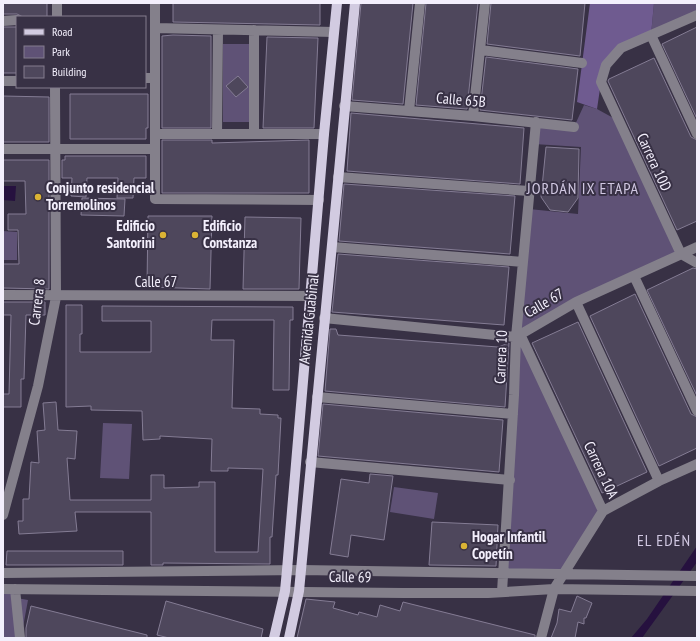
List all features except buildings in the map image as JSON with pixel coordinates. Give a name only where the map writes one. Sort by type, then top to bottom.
[{"type":"main road","name":"Avenida Guabinal","points":[[274,638],[285,591],[324,134],[337,3]]},
{"type":"main road","name":"Avenida Guabinal","points":[[289,638],[299,591],[310,462],[355,3]]},
{"type":"street","points":[[56,16],[57,3]]},
{"type":"street","points":[[155,3],[150,18],[155,28],[150,78],[155,134],[155,199],[319,200]]},
{"type":"street","points":[[409,111],[420,3]]},
{"type":"street","points":[[474,116],[485,3]]},
{"type":"street","points":[[697,14],[651,35],[697,134]]},
{"type":"street","points":[[3,20],[16,20]]},
{"type":"street","points":[[155,28],[334,32]]},
{"type":"street","points":[[218,30],[218,134]]},
{"type":"street","points":[[254,30],[254,134]]},
{"type":"street","name":"Carrera 10D","points":[[651,35],[621,48],[606,65],[601,82],[682,254]]},
{"type":"street","points":[[481,50],[582,63]]},
{"type":"street","points":[[3,82],[16,81]]},
{"type":"street","name":"Carrera 8","points":[[3,515],[38,386],[56,297],[55,88]]},
{"type":"street","name":"Calle 65B","points":[[344,106],[474,116],[574,127]]},
{"type":"street","name":"Carrera 10","points":[[502,592],[523,262],[536,122]]},
{"type":"street","points":[[155,134],[324,134]]},
{"type":"street","points":[[3,149],[155,149]]},
{"type":"street","points":[[338,176],[529,191]]},
{"type":"street","points":[[332,247],[523,262]]},
{"type":"street","name":"Calle 67","points":[[324,318],[518,336],[576,302],[697,248]]},
{"type":"street","points":[[682,254],[697,263]]},
{"type":"street","points":[[634,276],[697,411]]},
{"type":"street","name":"Calle 67","points":[[3,295],[56,297],[310,296]]},
{"type":"street","points":[[576,302],[659,481]]},
{"type":"street","name":"Carrera 10A","points":[[518,336],[603,511],[554,589],[541,638]]},
{"type":"street","points":[[317,397],[513,414]]},
{"type":"street","points":[[310,462],[510,480]]},
{"type":"street","points":[[603,511],[659,481],[697,464]]},
{"type":"street","name":"Calle 69","points":[[3,573],[301,570],[504,572],[561,576],[697,576]]},
{"type":"street","name":"Calle 69","points":[[3,589],[403,593],[502,592],[554,589],[696,591]]},
{"type":"street","points":[[15,589],[20,638]]},
{"type":"green space","points":[[654,3],[697,3],[697,14],[651,35]]},
{"type":"green space","points":[[223,44],[252,44],[252,122],[223,122]]},
{"type":"green space","points":[[584,105],[597,109],[617,120],[681,254],[521,334],[603,511],[561,575],[504,572],[529,209],[578,214],[581,147],[534,144],[536,122],[574,127]]},
{"type":"green space","points":[[3,231],[17,232],[17,260],[3,260]]},
{"type":"green space","points":[[103,423],[132,424],[129,479],[100,478]]},
{"type":"green space","points":[[394,487],[438,493],[434,519],[390,512]]},
{"type":"green space","points":[[3,592],[12,592],[17,598],[28,600],[21,638],[3,638]]},
{"type":"shaded area","points":[[590,3],[654,3],[651,35],[621,48],[601,82],[597,109],[577,102]]},
{"type":"shaded area","points":[[3,186],[16,186],[15,201],[3,200]]},
{"type":"shaded area","points":[[697,546],[697,562],[642,638],[631,638],[647,619]]},
{"type":"place","name":"Conjunto residencial Torremolinos","points":[[38,197]]},
{"type":"place","name":"Edificio Santorini","points":[[163,235]]},
{"type":"place","name":"Edificio Constanza","points":[[195,235]]},
{"type":"place","name":"Hogar Infantil Copetín","points":[[464,546]]},
{"type":"district","name":"JORDÁN IX ETAPA","points":[[583,188]]},
{"type":"district","name":"EL EDÉN","points":[[664,540]]}]
